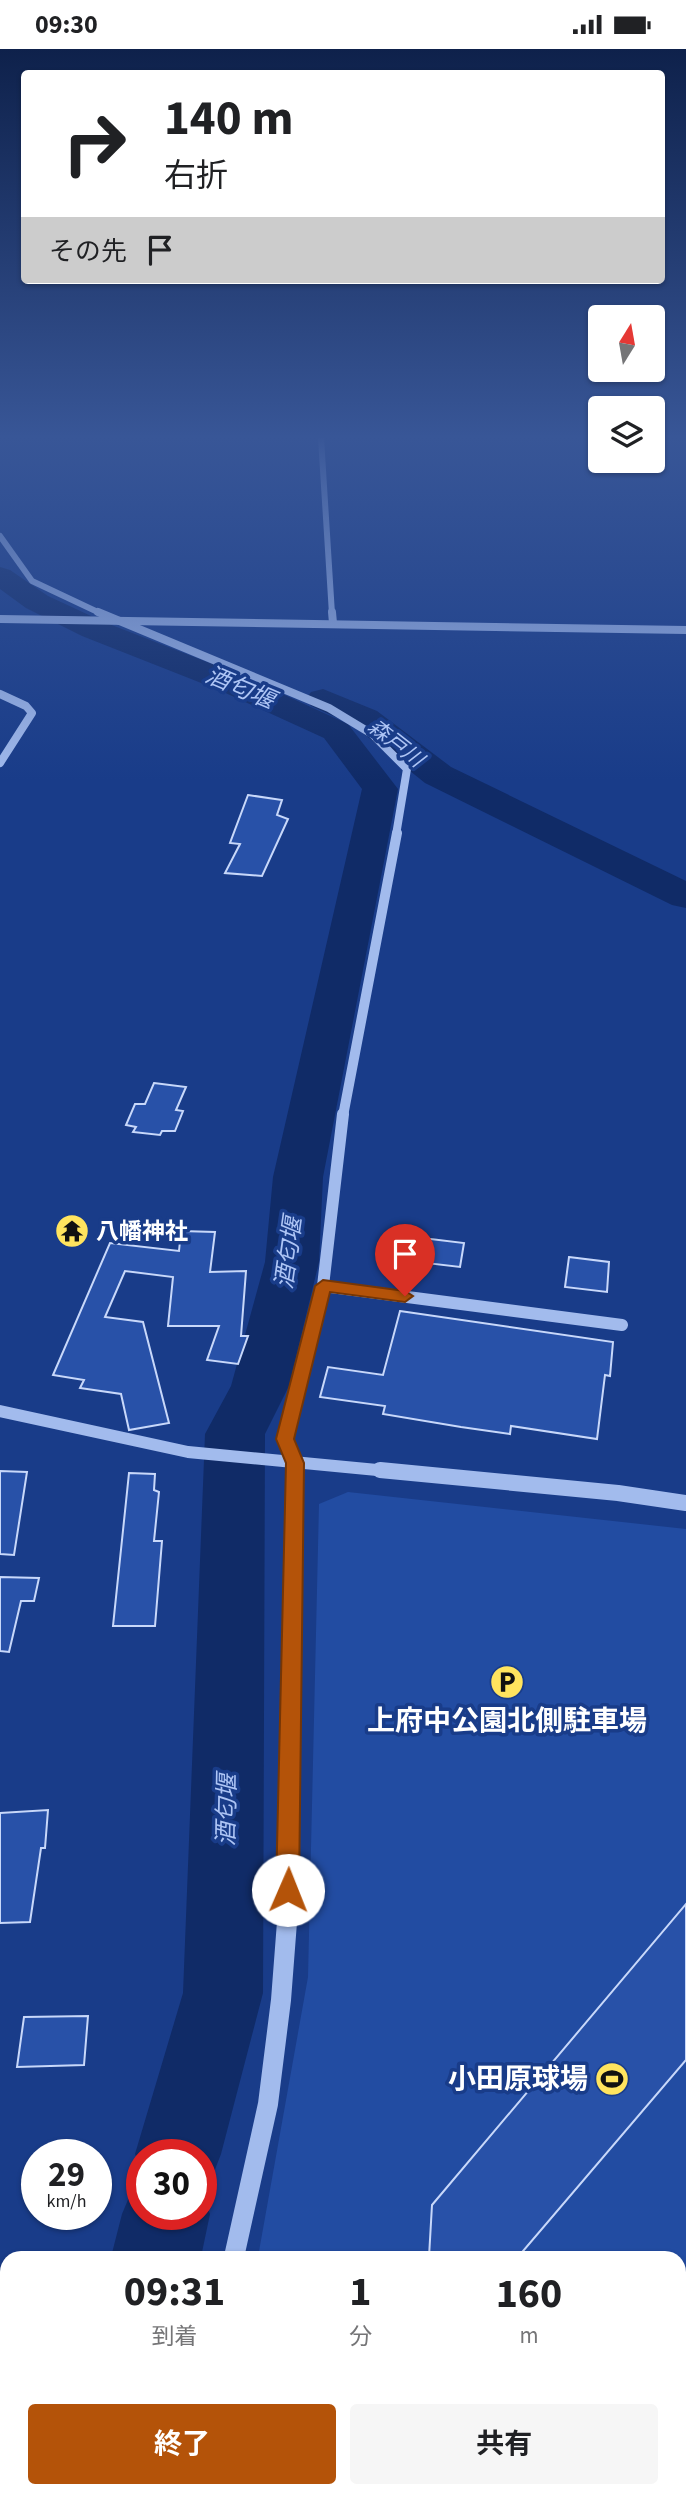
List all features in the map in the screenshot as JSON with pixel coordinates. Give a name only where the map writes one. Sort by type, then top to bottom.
[{"type":"street","points":[[12,552],[32,581],[328,708],[372,734],[407,768],[343,1113],[323,1286],[285,1439],[295,1463],[287,1916],[281,2000],[268,2104],[235,2251]]},
{"type":"street","points":[[328,552],[333,623]]},
{"type":"street","points":[[0,619],[686,630]]},
{"type":"street","points":[[0,694],[26,706],[32,713],[0,763]]},
{"type":"street","points":[[323,1286],[622,1325]]},
{"type":"street","points":[[0,1411],[188,1453],[618,1493],[686,1503]]},
{"type":"shaded area","points":[[348,1492],[686,1529],[686,2251],[259,2251],[308,1977],[319,1504]]},
{"type":"building","points":[[248,795],[282,800],[277,815],[288,819],[262,876],[225,873],[240,844],[230,843]]},
{"type":"building","points":[[154,1083],[186,1087],[176,1110],[183,1111],[175,1131],[162,1131],[160,1135],[133,1132],[136,1127],[126,1125],[135,1104],[145,1104]]},
{"type":"building","points":[[181,1231],[215,1232],[210,1272],[246,1271],[241,1336],[248,1336],[238,1364],[207,1360],[219,1326],[168,1326],[173,1277],[125,1271],[105,1317],[143,1322],[169,1423],[129,1430],[121,1394],[80,1388],[84,1380],[53,1375],[110,1243],[179,1251]]},
{"type":"building","points":[[414,1237],[464,1243],[460,1267],[409,1261]]},
{"type":"building","points":[[569,1257],[609,1262],[607,1292],[565,1287]]},
{"type":"building","points":[[400,1311],[613,1342],[610,1376],[605,1375],[597,1439],[511,1426],[510,1434],[461,1427],[383,1414],[385,1406],[320,1397],[328,1367],[383,1375]]},
{"type":"building","points":[[0,1471],[27,1472],[14,1555],[0,1554]]},
{"type":"building","points":[[129,1473],[155,1474],[154,1490],[159,1492],[154,1541],[162,1541],[155,1626],[113,1626]]},
{"type":"building","points":[[0,1577],[39,1578],[34,1601],[21,1601],[9,1652],[0,1651]]},
{"type":"building","points":[[48,1810],[45,1848],[41,1848],[30,1922],[0,1923],[0,1813]]},
{"type":"building","name":"小田原球場","points":[[686,1904],[686,2060],[523,2251],[429,2251],[432,2205]]},
{"type":"building","points":[[88,2016],[84,2065],[17,2067],[24,2017]]},
{"type":"waterway","name":"酒匂堰","points":[[0,576],[37,602],[93,629],[231,683],[336,731],[380,789],[298,1177],[292,1262],[260,1386],[235,1434],[223,1993],[182,2139]]},
{"type":"waterway","name":"森戸川","points":[[323,699],[365,718],[438,775],[686,896]]},
{"type":"waterway","name":"酒匂堰","points":[[157,2251],[162,2230]]},
{"type":"place","name":"八幡神社","points":[[72,1231]]},
{"type":"place","name":"上府中公園北側駐車場","points":[[507,1682]]},
{"type":"place","name":"小田原球場","points":[[612,2079]]},
{"type":"route","points":[[288,1890],[295,1463],[285,1439],[323,1286],[405,1296]]}]
